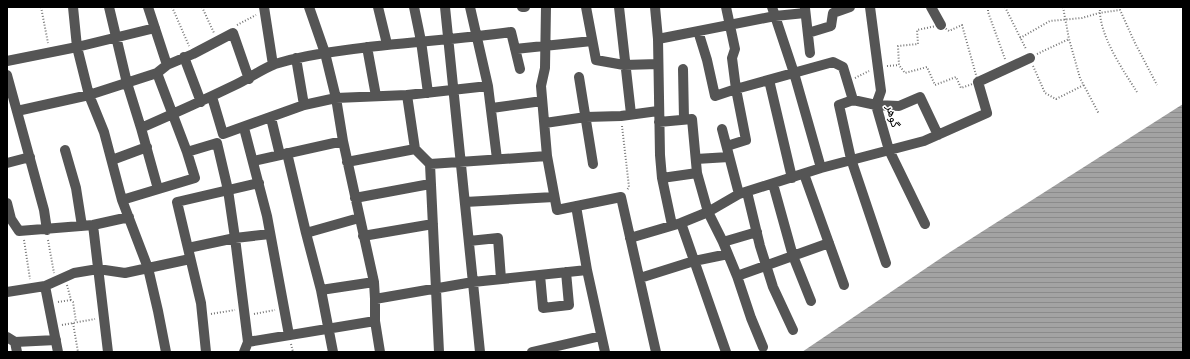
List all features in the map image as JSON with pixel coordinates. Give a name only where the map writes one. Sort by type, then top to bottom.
[{"type":"street","points":[[73,7],[78,47],[89,95],[104,132],[122,200],[148,268],[166,352]]},
{"type":"street","points":[[109,7],[127,83],[158,189]]},
{"type":"street","points":[[148,7],[167,65]]},
{"type":"street","points":[[309,7],[325,53],[336,98],[347,162],[374,282],[375,321],[380,352]]},
{"type":"street","points":[[378,7],[387,44]]},
{"type":"street","points":[[414,7],[421,41],[428,93]]},
{"type":"street","points":[[445,7],[462,161],[480,352]]},
{"type":"street","points":[[470,7],[492,108],[497,159]]},
{"type":"street","points":[[546,7],[544,73],[540,86],[548,156],[557,210],[621,197],[656,352]]},
{"type":"street","points":[[586,7],[596,60],[624,65],[658,64]]},
{"type":"street","points":[[619,7],[624,65],[626,115]]},
{"type":"street","points":[[655,7],[658,39],[658,111],[662,178],[677,224],[694,261],[726,352]]},
{"type":"street","points":[[726,7],[735,49],[732,58],[736,89],[746,140],[727,146]]},
{"type":"street","points":[[808,33],[831,26],[833,12],[850,7]]},
{"type":"street","name":"گوهر","points":[[870,7],[882,92],[876,105],[889,150],[925,224]]},
{"type":"street","points":[[931,7],[941,26]]},
{"type":"street","points":[[264,9],[273,65]]},
{"type":"street","points":[[658,39],[730,24],[773,11],[805,10],[810,53]]},
{"type":"street","points":[[773,11],[794,72],[821,168]]},
{"type":"street","points":[[7,61],[78,47],[155,28]]},
{"type":"street","points":[[698,31],[707,60],[715,96],[833,62],[844,67],[853,100]]},
{"type":"street","points":[[141,128],[212,97],[273,65],[296,58],[325,53],[387,44],[477,37],[511,32],[520,69]]},
{"type":"street","points":[[17,111],[89,95],[127,83],[157,72],[167,65],[233,33],[249,78]]},
{"type":"street","points":[[515,49],[592,41]]},
{"type":"street","points":[[367,47],[376,96]]},
{"type":"street","points":[[188,56],[201,102]]},
{"type":"street","points":[[296,58],[304,105]]},
{"type":"street","points":[[630,238],[677,224],[708,212],[743,193],[851,159],[924,141],[987,113],[978,82],[1030,58]]},
{"type":"street","points":[[683,69],[684,119]]},
{"type":"street","points":[[122,200],[195,178],[187,152],[157,72]]},
{"type":"street","points":[[7,75],[44,210],[47,230]]},
{"type":"street","points":[[579,77],[593,164]]},
{"type":"street","points":[[769,80],[792,178]]},
{"type":"street","points":[[212,97],[223,134],[244,128],[304,105],[336,98],[407,95],[488,86]]},
{"type":"street","points":[[407,95],[415,149],[430,164],[438,352]]},
{"type":"street","points":[[886,263],[851,159],[839,105],[853,100],[876,105],[899,106],[920,97],[938,135]]},
{"type":"street","points":[[492,108],[542,101]]},
{"type":"street","points":[[545,123],[586,117],[626,115],[658,111]]},
{"type":"street","points":[[271,118],[306,233],[321,290],[333,352]]},
{"type":"street","points":[[659,122],[692,119],[697,173],[708,212],[723,242],[737,276],[751,318],[763,347]]},
{"type":"street","points":[[244,128],[259,183],[289,335]]},
{"type":"street","points":[[722,129],[729,157],[757,232],[773,287],[793,330]]},
{"type":"street","points":[[253,161],[343,141]]},
{"type":"street","points":[[187,152],[217,143],[228,190],[235,238],[248,342],[244,352]]},
{"type":"street","points":[[112,160],[146,147]]},
{"type":"street","points":[[347,162],[415,149]]},
{"type":"street","points":[[65,150],[88,226],[98,269],[108,352]]},
{"type":"street","points":[[430,164],[548,156]]},
{"type":"street","points":[[7,163],[30,157]]},
{"type":"street","points":[[696,159],[729,157]]},
{"type":"street","points":[[662,178],[697,173]]},
{"type":"street","points":[[804,174],[844,285]]},
{"type":"street","points":[[206,352],[201,303],[177,202],[259,183]]},
{"type":"street","points":[[355,198],[430,184]]},
{"type":"street","points":[[773,184],[793,256],[811,301]]},
{"type":"street","points":[[465,202],[554,196]]},
{"type":"street","points":[[7,203],[11,219],[20,231],[88,226],[129,217]]},
{"type":"street","points":[[576,206],[587,270],[605,352]]},
{"type":"street","points":[[306,233],[359,218]]},
{"type":"street","points":[[363,236],[433,224]]},
{"type":"street","points":[[723,242],[757,232]]},
{"type":"street","points":[[188,248],[235,238],[270,234]]},
{"type":"street","points":[[469,242],[498,238],[501,279]]},
{"type":"street","points":[[737,276],[829,243]]},
{"type":"street","points":[[640,278],[694,261],[728,254]]},
{"type":"street","points":[[7,292],[45,286],[74,273],[98,269],[125,273],[190,259]]},
{"type":"street","points":[[375,299],[473,282],[587,270]]},
{"type":"street","points":[[540,275],[543,308],[569,305],[566,272]]},
{"type":"street","points":[[321,290],[374,282]]},
{"type":"street","points":[[45,286],[58,352]]},
{"type":"street","points":[[248,342],[375,321]]},
{"type":"street","points":[[532,352],[601,336]]},
{"type":"street","points":[[13,344],[56,340]]},
{"type":"path","points":[[41,7],[50,52]]},
{"type":"path","points":[[172,7],[188,56]]},
{"type":"path","points":[[202,7],[218,41]]},
{"type":"path","points":[[988,7],[988,12],[1008,68]]},
{"type":"path","points":[[1063,7],[1069,39],[1080,78],[1099,114]]},
{"type":"path","points":[[1100,7],[1099,13],[1106,38],[1137,92]]},
{"type":"path","points":[[233,33],[232,28],[264,9]]},
{"type":"path","points":[[1020,38],[1050,21],[1065,18],[1082,18],[1099,13],[1120,10],[1157,86]]},
{"type":"path","points":[[962,25],[978,82],[961,88],[956,77],[935,85],[927,66],[905,73],[900,65],[898,46],[918,44],[917,30],[941,26],[949,31],[962,25]]},
{"type":"path","points":[[1030,58],[1069,39]]},
{"type":"path","points":[[621,197],[629,187],[626,115]]},
{"type":"path","points":[[47,230],[58,280],[69,287],[71,300],[73,302],[78,352]]},
{"type":"path","points":[[20,231],[24,240],[32,288]]},
{"type":"path","points":[[48,304],[71,300]]},
{"type":"path","points":[[202,315],[284,308]]},
{"type":"path","points":[[53,326],[104,317]]},
{"type":"shaded area","points":[[1183,104],[1183,352],[802,352],[947,254]]}]
